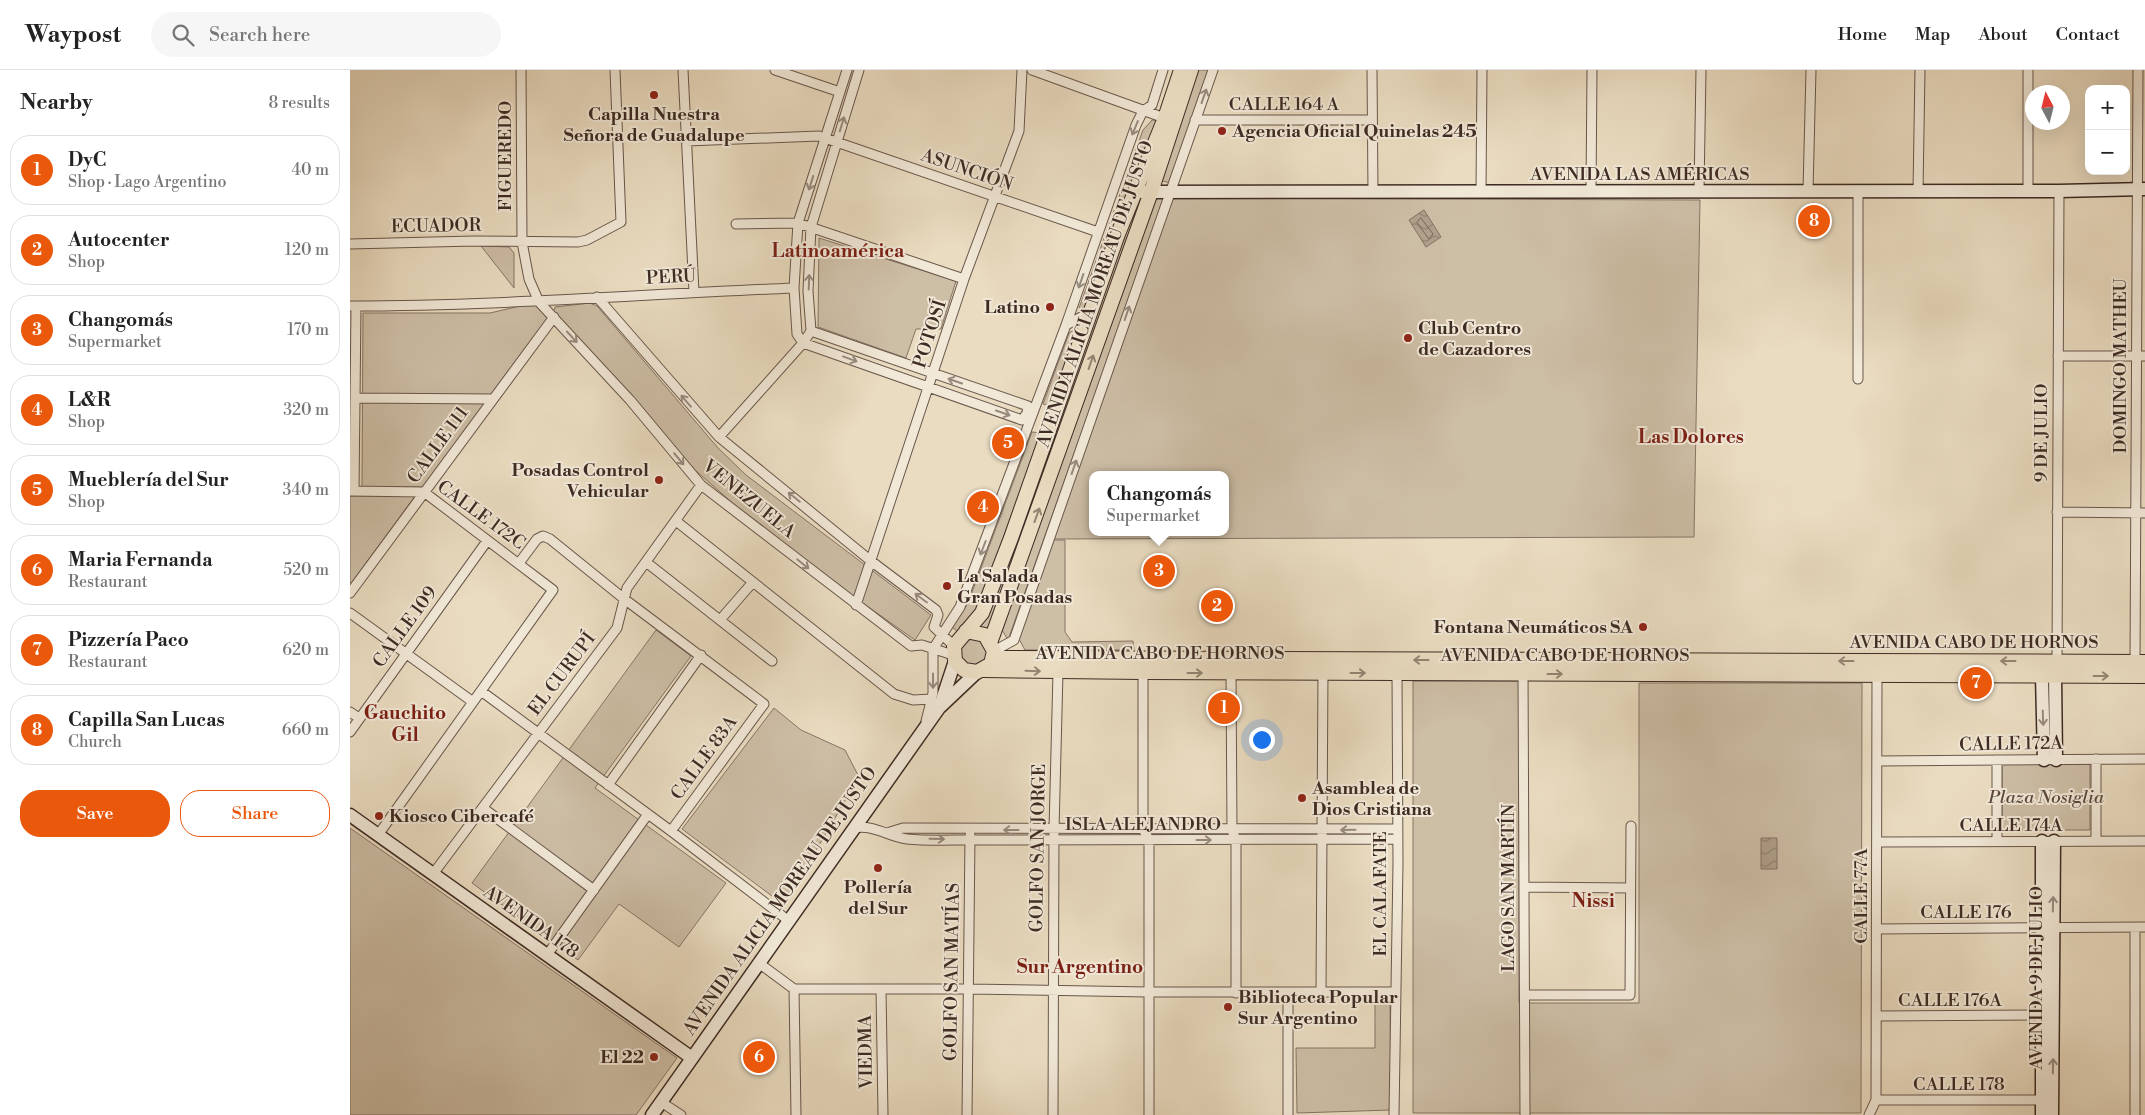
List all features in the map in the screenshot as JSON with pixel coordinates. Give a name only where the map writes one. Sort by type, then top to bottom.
[{"type":"main road","name":"AVENIDA ALICIA MOREAU DE JUSTO","points":[[936,704],[991,664],[993,651],[1151,192],[1181,70]]},
{"type":"main road","name":"AVENIDA ALICIA MOREAU DE JUSTO","points":[[652,1115],[920,736],[936,704],[954,654],[966,631],[982,612],[1011,538],[1089,313],[1135,192],[1192,70]]},
{"type":"main road","name":"AVENIDA LAS AMÉRICAS","points":[[1135,192],[2058,191],[2141,189]]},
{"type":"main road","points":[[966,631],[985,635],[993,651]]},
{"type":"main road","name":"AVENIDA CABO DE HORNOS","points":[[993,651],[1323,666],[1523,667],[2057,661],[2140,662]]},
{"type":"main road","points":[[954,654],[964,670],[980,671]]},
{"type":"main road","name":"AVENIDA CABO DE HORNOS","points":[[980,671],[1232,673],[1323,666],[1397,673],[1523,667],[1878,675],[2145,676]]},
{"type":"main road","points":[[2050,760],[2051,676]]},
{"type":"main road","name":"AVENIDA 178","points":[[350,815],[692,1058]]},
{"type":"main road","name":"AVENIDA 9 DE JULIO","points":[[2048,841],[2048,1015],[2052,1115]]},
{"type":"main road","name":"AVENIDA 9 DE JULIO","points":[[2042,1115],[2048,1015]]},
{"type":"street","name":"FIGUEREDO","points":[[521,70],[522,242]]},
{"type":"street","name":"ECUADOR","points":[[350,244],[578,242],[587,240],[621,222],[615,70]]},
{"type":"street","points":[[683,70],[694,292]]},
{"type":"street","points":[[775,70],[840,92]]},
{"type":"street","points":[[847,70],[798,223],[794,288],[797,334],[804,343],[1022,420],[1030,415]]},
{"type":"street","points":[[719,438],[804,343],[811,331],[808,291],[811,226],[859,70]]},
{"type":"street","name":"POTOSÍ","points":[[856,605],[880,529],[930,388],[964,279],[1019,131],[1022,70]]},
{"type":"street","points":[[1032,70],[1170,120]]},
{"type":"street","points":[[676,521],[894,694],[936,704],[933,649],[960,607],[1030,415],[1066,325],[1136,125],[1143,111],[1152,106],[1164,70]]},
{"type":"street","points":[[993,651],[1014,640],[1213,70]]},
{"type":"street","points":[[1372,70],[1373,192]]},
{"type":"street","points":[[1481,191],[1482,70]]},
{"type":"street","points":[[1591,191],[1592,70]]},
{"type":"street","points":[[1699,191],[1700,70]]},
{"type":"street","points":[[1808,191],[1811,70]]},
{"type":"street","points":[[1918,191],[1920,70]]},
{"type":"street","points":[[2028,70],[2028,191]]},
{"type":"street","name":"DOMINGO MATHEU","points":[[2138,70],[2141,189],[2140,662]]},
{"type":"street","name":"CALLE 164 A","points":[[1195,120],[1372,120]]},
{"type":"street","name":"ASUNCIÓN","points":[[686,141],[819,136],[1098,232]]},
{"type":"street","points":[[1858,191],[1858,379]]},
{"type":"street","name":"9 DE JULIO","points":[[2051,676],[2057,661],[2058,191]]},
{"type":"street","points":[[736,224],[798,223],[811,226],[964,279]]},
{"type":"street","name":"VENEZUELA","points":[[522,242],[529,279],[538,302],[630,400],[700,485],[911,646],[922,645],[954,654]]},
{"type":"street","name":"PERÚ","points":[[353,306],[538,302],[597,297],[794,288]]},
{"type":"street","name":"VENEZUELA","points":[[597,297],[719,438],[871,561],[936,610],[938,615],[934,627],[942,635]]},
{"type":"street","points":[[352,491],[356,398],[353,306]]},
{"type":"street","points":[[1066,325],[1089,313]]},
{"type":"street","name":"CALLE 111","points":[[350,593],[554,317]]},
{"type":"street","points":[[811,331],[1028,406],[1030,415]]},
{"type":"street","points":[[2058,356],[2141,356]]},
{"type":"street","points":[[356,398],[492,399]]},
{"type":"street","points":[[1030,415],[1050,422]]},
{"type":"street","name":"EL CURUPÍ","points":[[433,874],[617,628],[622,617],[623,598],[627,588],[700,485]]},
{"type":"street","name":"CALLE 172C","points":[[352,491],[424,492],[553,590],[481,691]]},
{"type":"street","points":[[2057,512],[2140,512]]},
{"type":"street","points":[[519,563],[537,540],[543,536],[550,539],[623,598],[701,655],[608,785]]},
{"type":"street","name":"CALLE 109","points":[[350,732],[487,540]]},
{"type":"street","points":[[646,562],[772,661]]},
{"type":"street","points":[[720,620],[753,582]]},
{"type":"street","points":[[350,613],[473,702]]},
{"type":"street","points":[[942,635],[954,654]]},
{"type":"street","name":"CALLE 83A","points":[[671,831],[764,704],[701,655]]},
{"type":"street","points":[[1322,993],[1323,666]]},
{"type":"street","name":"LAGO SAN MARTÍN","points":[[1523,667],[1525,1115]]},
{"type":"street","name":"GOLFO SAN JORGE","points":[[1053,1115],[1054,830],[1058,672]]},
{"type":"street","points":[[1143,672],[1143,829],[1149,840],[1149,1115]]},
{"type":"street","points":[[1232,673],[1232,830],[1236,840],[1236,993]]},
{"type":"street","name":"EL CALAFATE","points":[[1394,1115],[1397,673]]},
{"type":"street","name":"CALLE 77A","points":[[1869,1115],[1876,1100],[1878,675]]},
{"type":"street","points":[[378,835],[481,691],[671,831],[789,921]]},
{"type":"street","points":[[350,712],[360,718]]},
{"type":"street","points":[[2096,759],[2096,841]]},
{"type":"street","name":"CALLE 172A","points":[[1877,761],[2145,759]]},
{"type":"street","points":[[1997,760],[1997,841]]},
{"type":"street","points":[[483,808],[594,890]]},
{"type":"street","points":[[547,955],[648,814]]},
{"type":"street","points":[[1524,995],[1630,995],[1630,826]]},
{"type":"street","name":"ISLA ALEJANDRO","points":[[854,828],[861,827],[890,832],[904,839],[1054,841],[1397,839]]},
{"type":"street","name":"ISLA ALEJANDRO","points":[[890,832],[903,828],[969,830],[1397,829]]},
{"type":"street","name":"GOLFO SAN MATÍAS","points":[[967,1115],[969,830]]},
{"type":"street","name":"CALLE 174A","points":[[1877,842],[2145,841]]},
{"type":"street","points":[[1524,887],[1630,888]]},
{"type":"street","points":[[2135,928],[2135,1115]]},
{"type":"street","name":"CALLE 176","points":[[1877,929],[2145,928]]},
{"type":"street","points":[[760,964],[794,989],[969,988],[1288,994],[1396,992]]},
{"type":"street","points":[[794,989],[796,1115]]},
{"type":"street","name":"VIEDMA","points":[[881,990],[883,1115]]},
{"type":"street","points":[[1288,994],[1288,1115]]},
{"type":"street","name":"CALLE 176A","points":[[1876,1016],[2048,1015]]},
{"type":"street","name":"CALLE 178","points":[[1876,1100],[2042,1100]]},
{"type":"street","points":[[661,1102],[681,1115]]},
{"type":"green space","points":[[1197,70],[1212,70],[1174,184],[1159,180]]},
{"type":"green space","points":[[1152,120],[1160,121],[1124,201],[1086,310],[1079,308],[1143,130]]},
{"type":"green space","points":[[1153,196],[1165,197],[1008,640],[1001,628]]},
{"type":"green space","points":[[1136,197],[1145,200],[990,630],[975,627]]},
{"type":"green space","name":"Club Centro de Cazadores","points":[[1167,198],[1700,200],[1694,537],[1050,539]]},
{"type":"green space","points":[[819,238],[956,281],[941,329],[916,329],[906,358],[818,327]]},
{"type":"green space","points":[[481,246],[509,247],[514,253],[514,288]]},
{"type":"green space","points":[[533,303],[555,320],[429,487],[362,487],[363,313],[490,313]]},
{"type":"green space","points":[[590,303],[597,306],[718,448],[746,475],[931,615],[915,640],[778,543],[695,470],[553,313],[555,307]]},
{"type":"green space","points":[[1081,325],[1051,406],[1043,404],[1069,333]]},
{"type":"green space","points":[[1032,432],[1041,433],[979,605],[958,632],[952,627],[968,603]]},
{"type":"green space","points":[[350,496],[415,496],[350,585]]},
{"type":"green space","points":[[1051,540],[1065,540],[1065,632],[1072,642],[1133,641],[1134,650],[1025,650],[1019,639]]},
{"type":"green space","points":[[656,630],[691,656],[595,788],[726,883],[679,947],[619,904],[578,960],[472,883]]},
{"type":"green space","points":[[974,639],[984,643],[988,653],[984,663],[974,667],[964,663],[960,653],[964,643]]},
{"type":"green space","points":[[1413,681],[1519,681],[1519,1003],[1639,1003],[1639,683],[1862,683],[1861,1113],[1413,1113]]},
{"type":"green space","points":[[774,708],[801,730],[845,750],[859,777],[784,905],[682,829]]},
{"type":"green space","name":"Plaza Nosiglia","points":[[2002,764],[2090,764],[2090,830],[2002,830]]},
{"type":"green space","points":[[350,828],[677,1058],[636,1115],[350,1115]]},
{"type":"green space","points":[[1390,999],[1391,1110],[1297,1113],[1296,1048],[1375,1048],[1375,1000]]},
{"type":"water","points":[[1424,210],[1441,237],[1426,247],[1409,220]]},
{"type":"water","points":[[1761,838],[1777,838],[1777,869],[1761,869]]},
{"type":"place","name":"Capilla Nuestra Señora de Guadalupe","points":[[654,95]]},
{"type":"place","name":"Agencia Oficial Quinelas 245","points":[[1222,131]]},
{"type":"place","name":"Capilla San Lucas","points":[[1814,221]]},
{"type":"place","name":"Latino","points":[[1050,307]]},
{"type":"place","name":"Club Centro de Cazadores","points":[[1408,338]]},
{"type":"place","name":"Mueblería del Sur","points":[[1008,443]]},
{"type":"place","name":"Posadas Control Vehicular","points":[[659,480]]},
{"type":"place","name":"L&R","points":[[983,507]]},
{"type":"place","name":"Changomás","points":[[1159,571]]},
{"type":"place","name":"La Salada Gran Posadas","points":[[947,586]]},
{"type":"place","name":"Autocenter","points":[[1217,606]]},
{"type":"place","name":"Fontana Neumáticos SA","points":[[1643,627]]},
{"type":"place","name":"Pizzería Paco","points":[[1976,683]]},
{"type":"place","name":"DyC","points":[[1224,708]]},
{"type":"place","name":"Asamblea de Dios Cristiana","points":[[1302,798]]},
{"type":"place","name":"Kiosco Cibercafé","points":[[379,816]]},
{"type":"place","name":"Pollería del Sur","points":[[878,868]]},
{"type":"place","name":"Biblioteca Popular Sur Argentino","points":[[1228,1007]]},
{"type":"place","name":"El 22","points":[[654,1057]]},
{"type":"place","name":"Maria Fernanda","points":[[759,1057]]},
{"type":"district","name":"Latinoamérica","points":[[838,251]]},
{"type":"district","name":"Las Dolores","points":[[1691,437]]},
{"type":"district","name":"Gauchito Gil","points":[[405,724]]},
{"type":"district","name":"Nissi","points":[[1593,901]]},
{"type":"district","name":"Sur Argentino","points":[[1080,967]]}]
